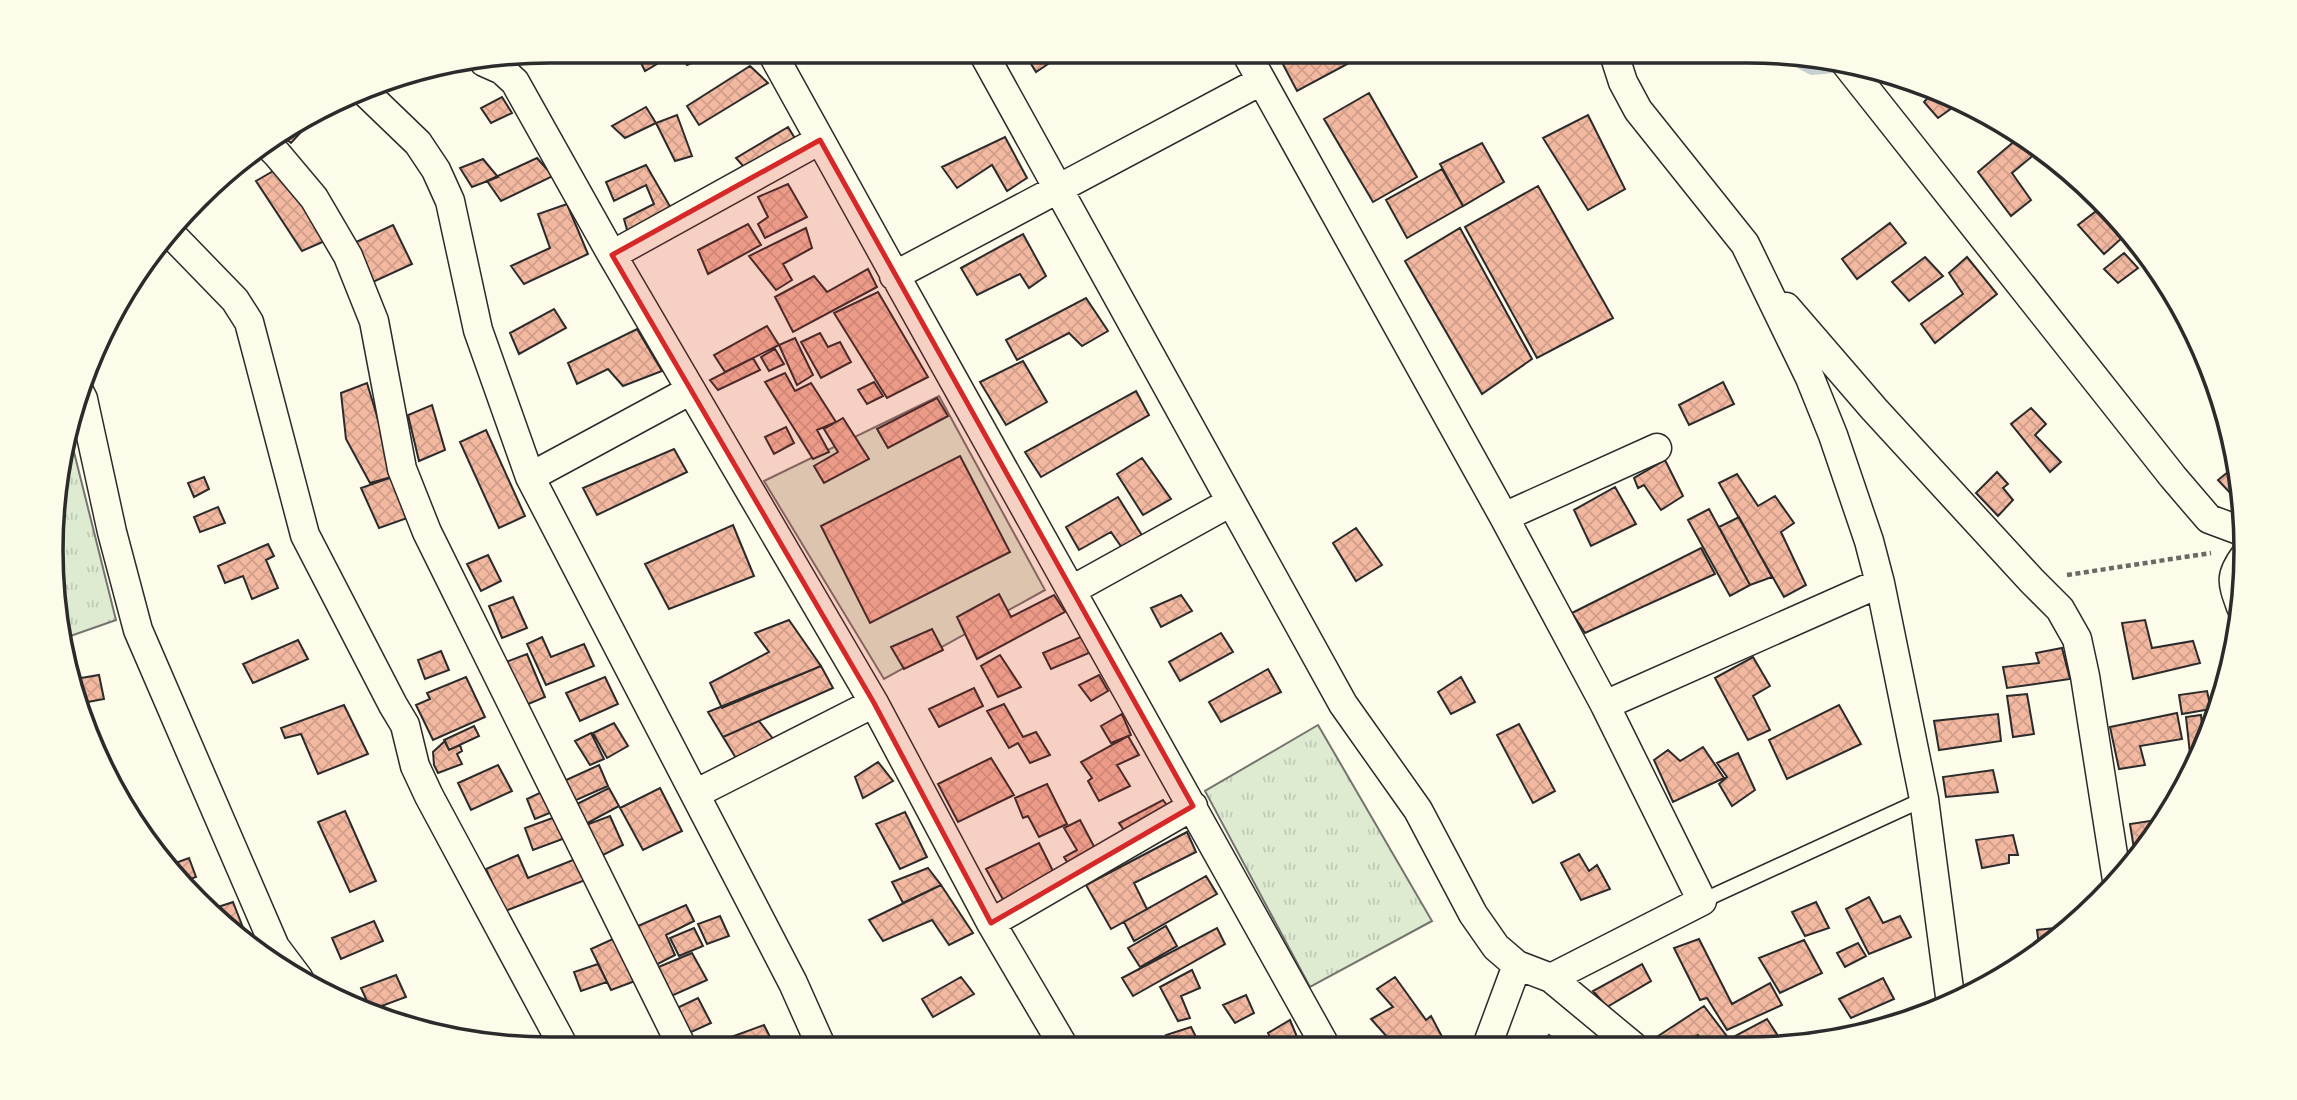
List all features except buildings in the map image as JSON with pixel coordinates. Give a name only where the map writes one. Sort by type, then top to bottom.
[{"type":"street","points":[[778,63],[894,276],[1321,1037]]},
{"type":"street","points":[[989,63],[1343,704],[1418,810],[1473,914],[1496,947],[1517,965],[1551,978],[1623,1037]]},
{"type":"street","points":[[1251,63],[1504,517],[1605,705],[1702,901],[1551,978]]},
{"type":"street","points":[[1617,63],[1623,82],[1638,110],[1745,244],[1810,378],[1833,435],[1880,583],[1924,799],[1949,993]]},
{"type":"street","points":[[494,66],[515,82],[612,255],[874,703],[991,923],[1057,1037]]},
{"type":"street","points":[[1855,75],[2182,488],[2209,519],[2233,528]]},
{"type":"street","points":[[894,276],[1261,81]]},
{"type":"street","points":[[371,97],[418,142],[436,170],[450,201],[478,330],[530,477],[793,984],[817,1037]]},
{"type":"street","points":[[612,255],[820,140]]},
{"type":"street","points":[[273,150],[314,198],[348,256],[374,321],[401,469],[422,519],[677,1037]]},
{"type":"street","points":[[176,239],[235,300],[249,322],[305,535],[405,725],[415,766],[429,796],[559,1037]]},
{"type":"street","points":[[1762,278],[1874,409],[2060,609],[2077,639],[2085,676],[2115,868]]},
{"type":"street","points":[[530,477],[691,390]]},
{"type":"street","points":[[85,407],[112,532],[138,630],[275,947],[283,957]]},
{"type":"street","points":[[1504,517],[1657,448]]},
{"type":"street","points":[[1072,590],[1231,502]]},
{"type":"street","points":[[1605,705],[1880,583]]},
{"type":"street","points":[[695,794],[874,703]]},
{"type":"street","points":[[991,923],[1192,806]]},
{"type":"street","points":[[1490,1037],[1517,965]]},
{"type":"lane","points":[[1702,901],[1924,799]]},
{"type":"path","points":[[2032,581],[2233,553]]},
{"type":"highlighted area","points":[[820,140],[1193,806],[991,923],[874,703],[612,255]]},
{"type":"green space","points":[[939,396],[1045,590],[884,679],[764,481]]},
{"type":"green space","points":[[73,450],[116,620],[71,636],[63,550],[67,486]]},
{"type":"green space","points":[[1318,725],[1432,921],[1310,987],[1205,791]]},
{"type":"waterway","points":[[1805,66],[1812,70],[1823,69]]}]
